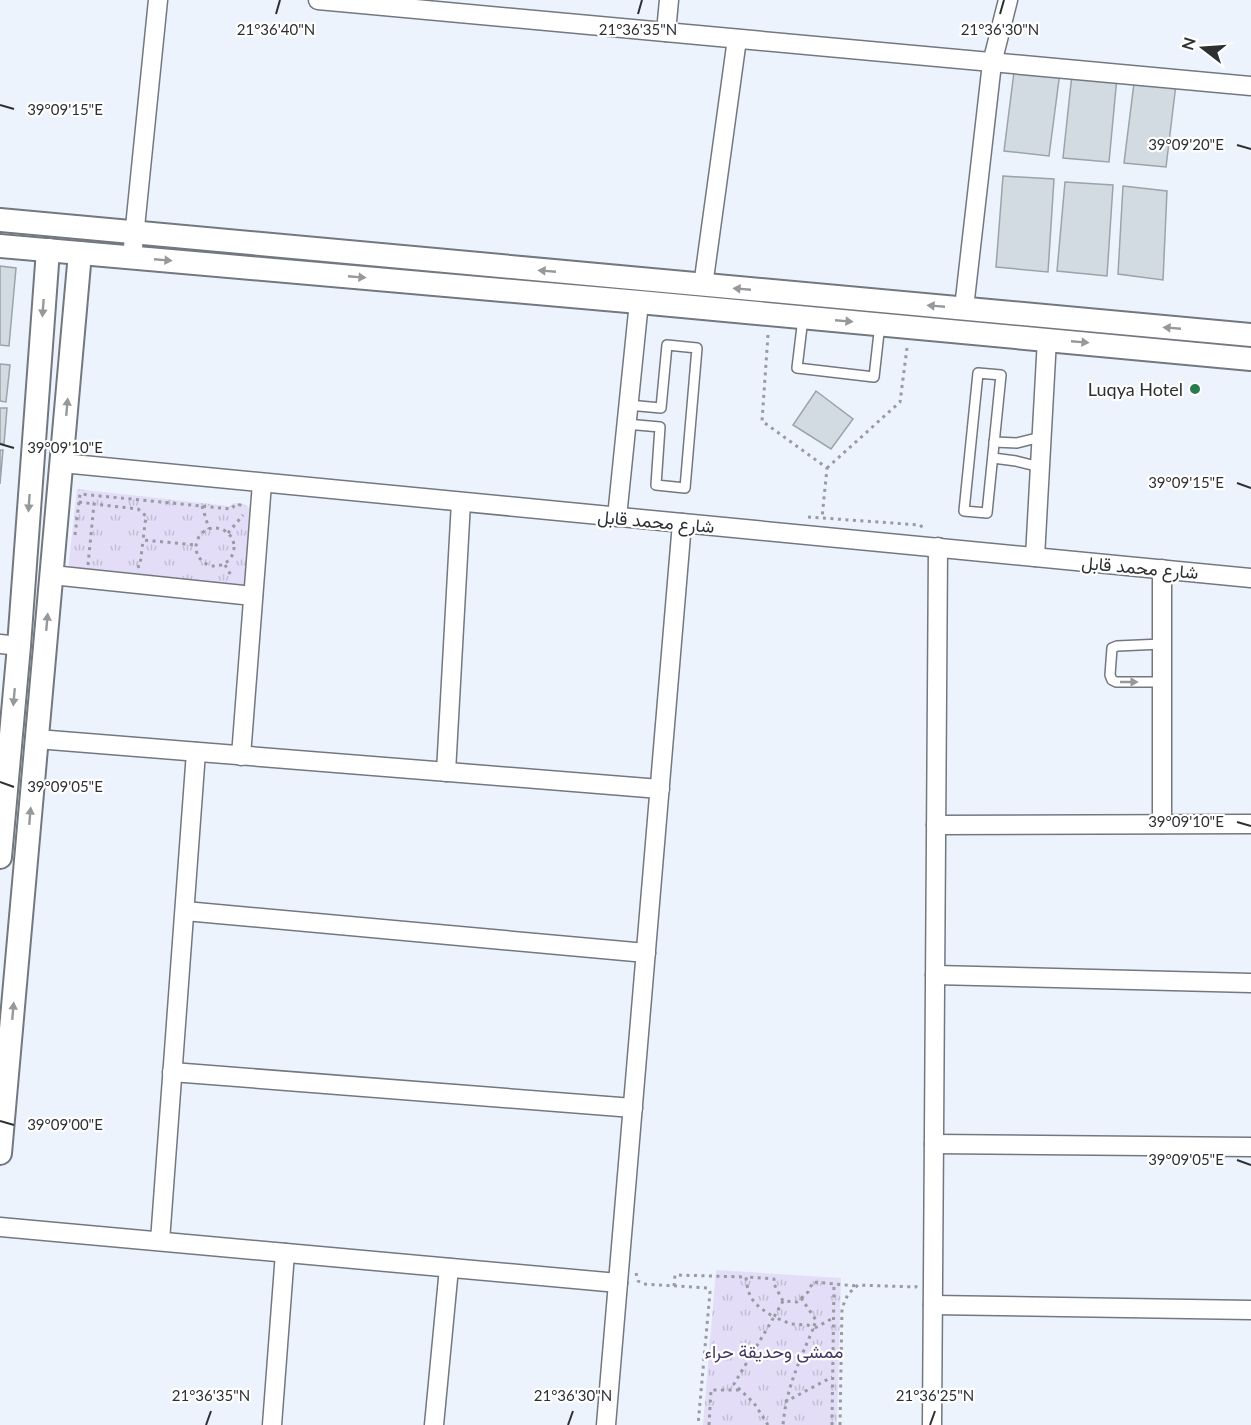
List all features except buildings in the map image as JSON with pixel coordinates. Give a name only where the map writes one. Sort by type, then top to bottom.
[{"type":"street","points":[[132,257],[158,0]]},
{"type":"street","points":[[318,0],[414,5],[737,39],[1251,86]]},
{"type":"street","points":[[666,32],[669,0]]},
{"type":"street","points":[[964,308],[992,63],[1008,0]]},
{"type":"street","points":[[703,286],[737,39]]},
{"type":"street","points":[[0,220],[1251,335]]},
{"type":"street","points":[[0,246],[1251,359]]},
{"type":"street","points":[[0,857],[9,645],[48,250]]},
{"type":"street","points":[[0,1153],[80,253]]},
{"type":"street","points":[[617,517],[639,302]]},
{"type":"street","points":[[1209,354],[1211,331]]},
{"type":"street","points":[[1035,557],[1047,339]]},
{"type":"street","name":"شارع محمد قابل","points":[[62,464],[1251,578]]},
{"type":"street","points":[[241,756],[262,483]]},
{"type":"street","points":[[446,772],[462,502]]},
{"type":"street","points":[[606,1425],[682,523]]},
{"type":"street","points":[[932,1425],[938,548]]},
{"type":"street","points":[[1162,569],[1162,824]]},
{"type":"street","points":[[52,575],[253,596]]},
{"type":"street","points":[[37,739],[660,789]]},
{"type":"street","points":[[160,1241],[196,752]]},
{"type":"street","points":[[936,825],[1251,824]]},
{"type":"street","points":[[185,911],[646,952]]},
{"type":"street","points":[[935,975],[1251,983]]},
{"type":"street","points":[[172,1071],[633,1108]]},
{"type":"street","points":[[934,1144],[1251,1147]]},
{"type":"street","points":[[0,1227],[618,1283]]},
{"type":"street","points":[[272,1425],[285,1253]]},
{"type":"street","points":[[434,1425],[449,1268]]},
{"type":"street","points":[[933,1305],[1251,1310]]},
{"type":"lane","points":[[803,317],[797,368],[874,377],[880,324]]},
{"type":"lane","points":[[667,345],[697,348],[685,488],[656,485],[660,427],[667,345]]},
{"type":"lane","points":[[978,373],[1001,375],[993,458],[987,513],[964,511],[978,373]]},
{"type":"lane","points":[[628,405],[661,408]]},
{"type":"lane","points":[[626,424],[660,427]]},
{"type":"lane","points":[[994,442],[1017,443],[1041,437]]},
{"type":"lane","points":[[993,458],[1040,467]]},
{"type":"lane","points":[[1162,644],[1112,648],[1110,675],[1112,680],[1116,681],[1162,682]]},
{"type":"path","points":[[768,335],[762,421],[827,468]]},
{"type":"path","points":[[822,518],[827,468],[900,402],[907,348]]},
{"type":"path","points":[[74,544],[80,494],[231,509],[236,504],[248,509],[228,533]]},
{"type":"path","points":[[138,500],[138,509]]},
{"type":"path","points":[[79,502],[138,509],[146,516],[140,566],[130,572]]},
{"type":"path","points":[[87,567],[94,504]]},
{"type":"path","points":[[202,506],[209,529]]},
{"type":"path","points":[[218,528],[228,533],[234,544],[229,561],[213,567],[202,562],[196,551],[201,534],[209,529],[218,528]]},
{"type":"path","points":[[143,540],[196,545]]},
{"type":"path","points":[[674,1286],[675,1275],[774,1279],[774,1284],[783,1301]]},
{"type":"path","points":[[783,1301],[797,1302],[808,1292],[813,1282],[857,1286],[916,1287],[916,1275]]},
{"type":"path","points":[[746,1277],[748,1293],[755,1303],[774,1317],[791,1324],[808,1325],[813,1329]]},
{"type":"path","points":[[644,1284],[708,1288],[710,1292],[699,1425]]},
{"type":"path","points":[[832,1425],[834,1284]]},
{"type":"path","points":[[840,1425],[842,1308],[848,1294],[857,1286]]},
{"type":"path","points":[[783,1425],[785,1402],[816,1320],[801,1298]]},
{"type":"path","points":[[768,1425],[753,1403],[734,1384],[783,1301]]},
{"type":"path","points":[[813,1329],[833,1318]]},
{"type":"path","points":[[785,1402],[832,1377]]},
{"type":"path","points":[[709,1425],[711,1390],[740,1390]]},
{"type":"green space","points":[[77,489],[229,506],[234,503],[246,505],[252,511],[244,589],[68,569]]},
{"type":"green space","name":"ممشى وحديقة حراء","points":[[716,1270],[841,1278],[837,1425],[703,1425]]},
{"type":"place","name":"Luqya Hotel","points":[[1195,389]]}]
